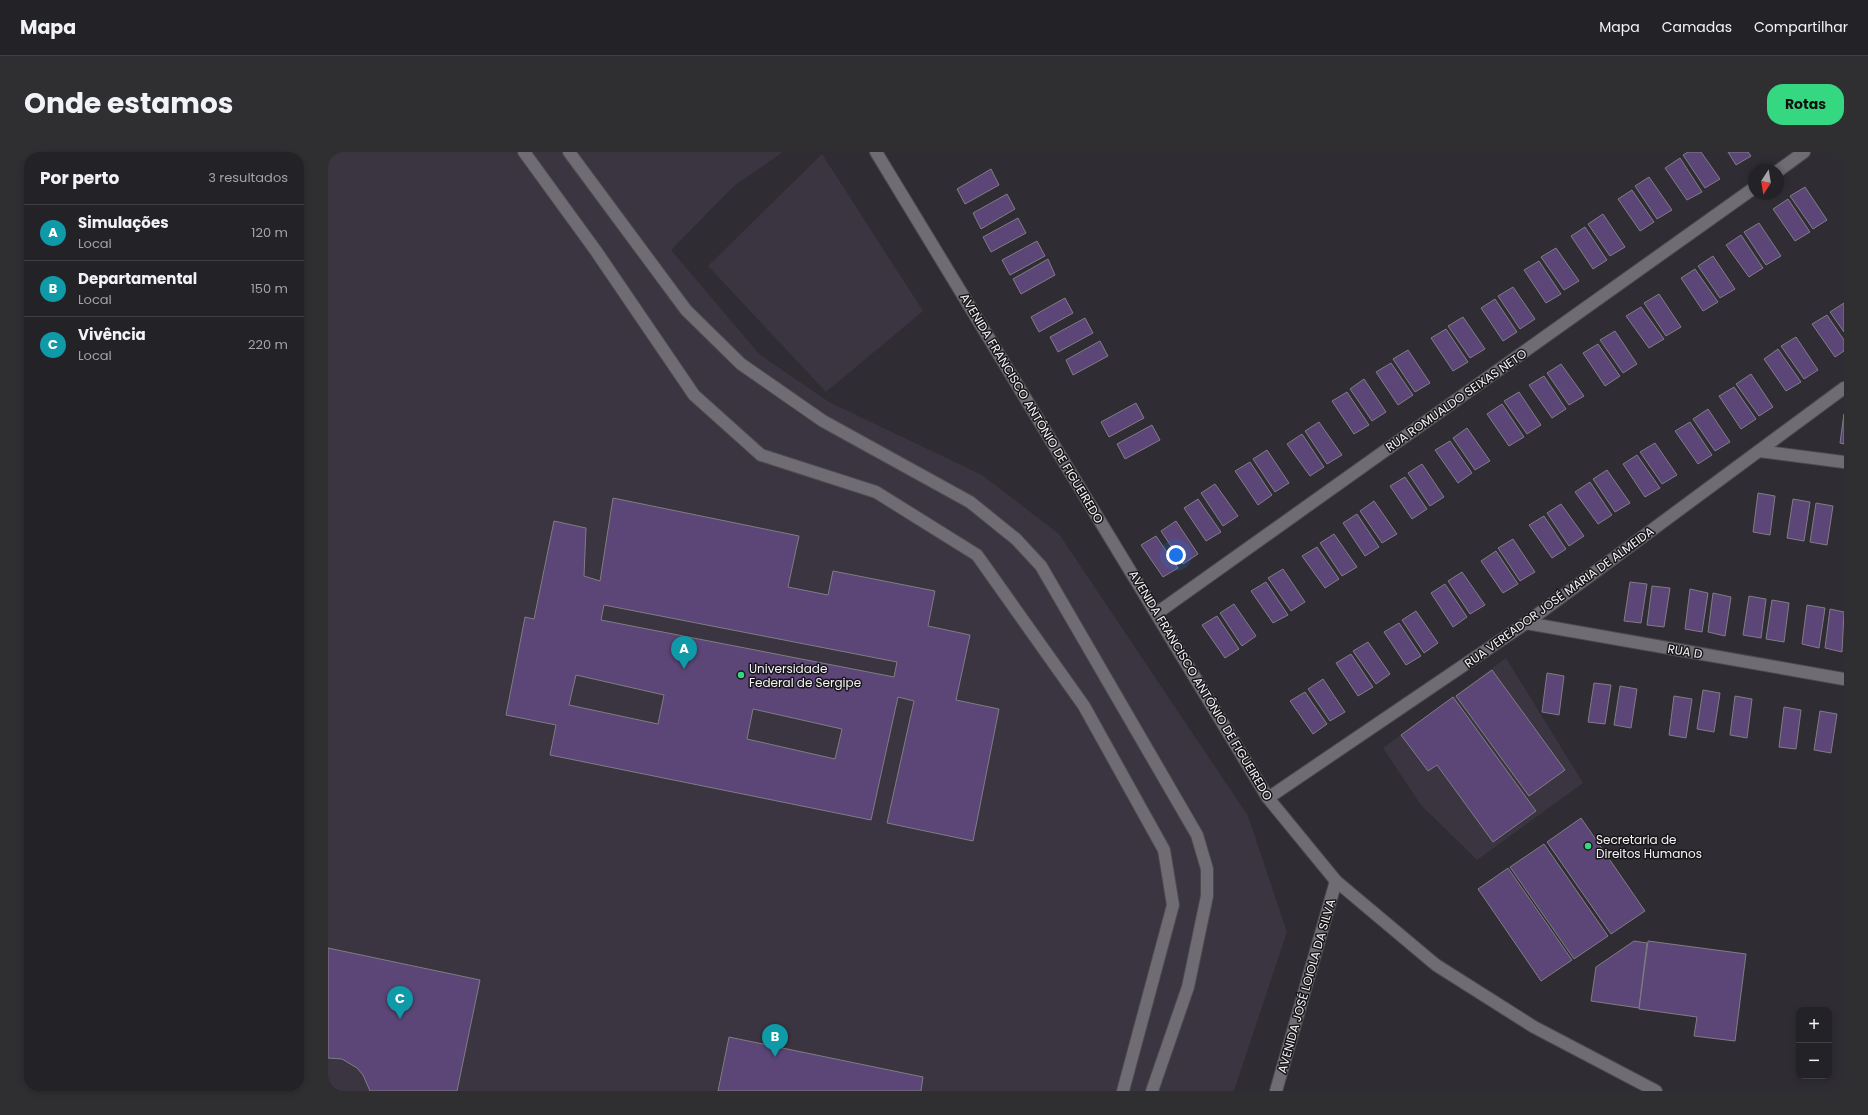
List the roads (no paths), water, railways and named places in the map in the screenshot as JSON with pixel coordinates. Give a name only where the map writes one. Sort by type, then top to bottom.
[{"type":"street","points":[[524,152],[596,251],[694,395],[761,455],[876,492],[977,555],[1084,706],[1164,850],[1173,905],[1123,1091]]},
{"type":"street","points":[[569,152],[686,310],[741,364],[823,421],[970,502],[1016,539],[1041,566],[1197,835],[1207,869],[1207,896],[1188,987],[1152,1091]]},
{"type":"street","name":"AVENIDA FRANCISCO ANTÔNIO DE FIGUEIREDO","points":[[876,152],[1268,798],[1336,881],[1436,965],[1534,1027],[1656,1091]]},
{"type":"street","points":[[1784,167],[1804,152]]},
{"type":"street","name":"RUA ROMUALDO SEIXAS NETO","points":[[1157,613],[1748,192]]},
{"type":"street","name":"RUA VEREADOR JOSÉ MARIA DE ALMEIDA","points":[[1268,798],[1526,623],[1844,388]]},
{"type":"street","points":[[1759,451],[1844,462]]},
{"type":"street","name":"RUA D","points":[[1526,623],[1844,679]]},
{"type":"street","name":"AVENIDA JOSÉ LOIOLA DA SILVA","points":[[1276,1091],[1336,881]]},
{"type":"place","name":"Simulações","points":[[684,669]]},
{"type":"place","name":"Universidade Federal de Sergipe","points":[[741,675]]},
{"type":"place","name":"Secretaria de Direitos Humanos","points":[[1588,846]]},
{"type":"place","name":"Vivência","points":[[400,1019]]},
{"type":"place","name":"Departamental","points":[[775,1057]]}]
